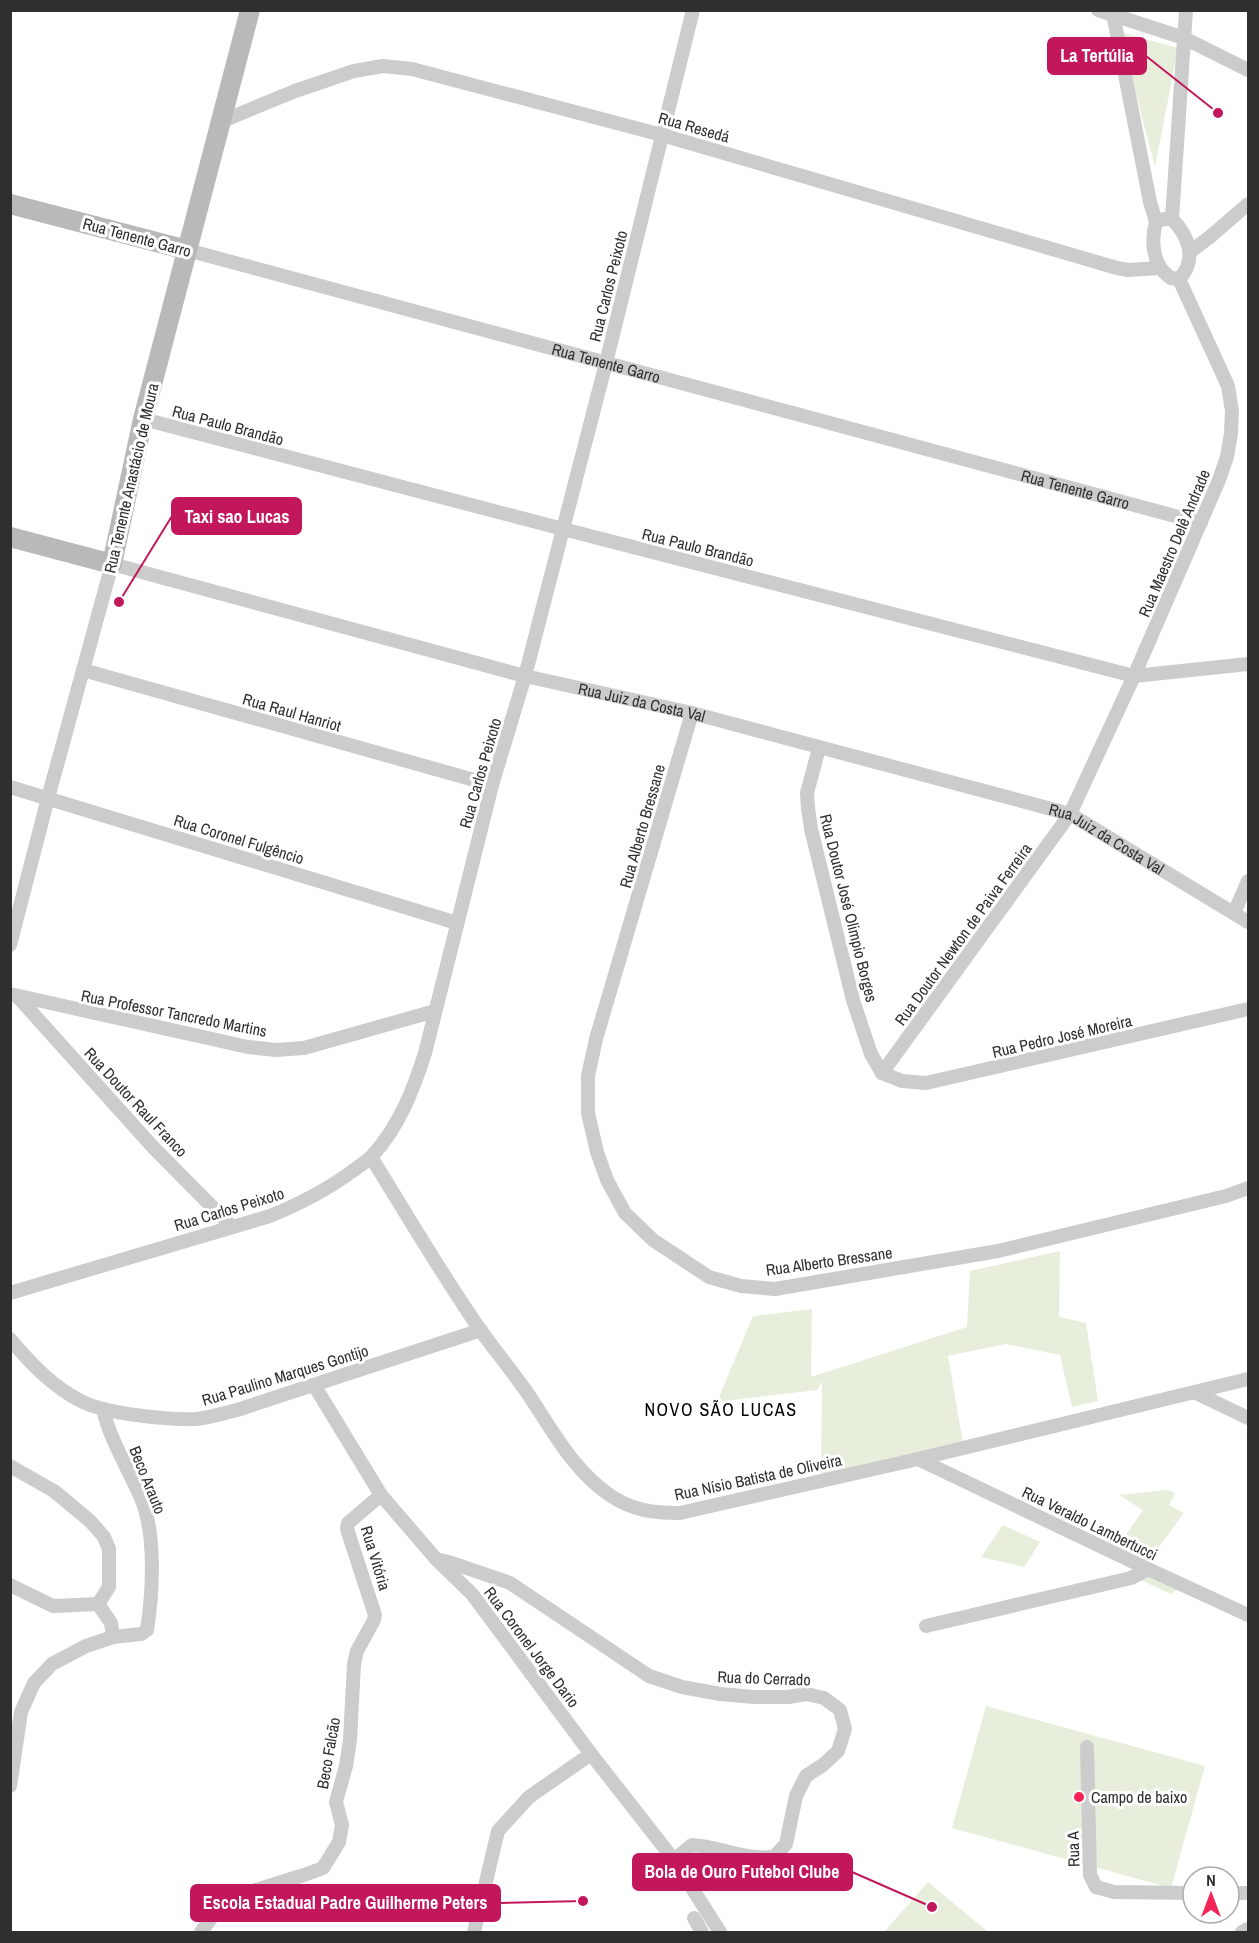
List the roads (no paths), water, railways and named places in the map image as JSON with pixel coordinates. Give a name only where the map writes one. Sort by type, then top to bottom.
[{"type":"street","name":"Rua Tenente Anastácio de Moura","points":[[10,945],[112,564],[142,419],[250,10]]},
{"type":"street","name":"Rua Carlos Peixoto","points":[[10,1293],[270,1216],[307,1201],[371,1157],[394,1126],[413,1090],[492,785],[525,676],[606,363],[693,10]]},
{"type":"street","points":[[1098,10],[1184,38],[1248,70]]},
{"type":"street","points":[[1113,15],[1150,202],[1156,222],[1153,241],[1160,268],[1171,278],[1179,279],[1185,273],[1190,252],[1187,238],[1172,219],[1186,10]]},
{"type":"street","name":"Rua Resedá","points":[[220,122],[295,91],[354,71],[383,66],[412,69],[662,135],[1116,268],[1128,270],[1160,268]]},
{"type":"street","name":"Rua Tenente Garro","points":[[10,204],[1202,523]]},
{"type":"street","points":[[1190,252],[1248,204]]},
{"type":"street","points":[[1156,222],[1172,219]]},
{"type":"street","name":"Rua Maestro Delê Andrade","points":[[1070,814],[1202,523],[1227,458],[1232,411],[1228,386],[1179,279]]},
{"type":"street","name":"Rua Paulo Brandão","points":[[142,419],[563,530],[1134,676],[1248,664]]},
{"type":"street","name":"Rua Juiz da Costa Val","points":[[10,537],[525,676],[692,713],[1070,814],[1248,922]]},
{"type":"street","name":"Rua Raul Hanriot","points":[[83,670],[492,785]]},
{"type":"street","name":"Rua Alberto Bressane","points":[[692,713],[596,1039],[588,1076],[588,1113],[597,1152],[608,1180],[625,1213],[653,1240],[709,1277],[741,1286],[775,1288],[998,1251],[1226,1196],[1248,1188]]},
{"type":"street","name":"Rua Doutor José Olimpio Borges","points":[[819,747],[807,793],[811,829],[853,1000],[871,1054],[882,1073]]},
{"type":"street","name":"Rua Coronel Fulgêncio","points":[[10,788],[457,923]]},
{"type":"street","name":"Rua Doutor Newton de Paiva Ferreira","points":[[882,1073],[1070,814]]},
{"type":"street","points":[[1234,913],[1248,881]]},
{"type":"street","name":"Rua Professor Tancredo Martins","points":[[14,996],[248,1047],[276,1050],[304,1048],[435,1011]]},
{"type":"street","name":"Rua Doutor Raul Franco","points":[[14,996],[152,1146],[232,1227]]},
{"type":"street","name":"Rua Pedro José Moreira","points":[[882,1073],[902,1082],[926,1083],[1248,1009]]},
{"type":"street","name":"Rua Nísio Batista de Oliveira","points":[[371,1157],[426,1247],[481,1330],[573,1461],[609,1495],[629,1506],[653,1513],[680,1513],[918,1459],[1248,1379]]},
{"type":"street","name":"Rua Paulino Marques Gontijo","points":[[10,1339],[50,1381],[82,1402],[103,1409],[162,1418],[198,1419],[237,1410],[481,1330]]},
{"type":"street","name":"Rua Coronel Jorge Dario","points":[[314,1385],[381,1495],[436,1559],[472,1594],[591,1754],[674,1860],[720,1932]]},
{"type":"street","points":[[1196,1393],[1248,1418]]},
{"type":"street","name":"Beco Arauto","points":[[103,1409],[106,1424],[142,1500],[151,1534],[150,1609],[147,1630],[141,1634],[113,1637]]},
{"type":"street","name":"Rua Veraldo Lambertucci","points":[[918,1459],[1248,1615]]},
{"type":"street","points":[[10,1466],[60,1496],[90,1521],[104,1537],[109,1549],[109,1587],[98,1604]]},
{"type":"street","name":"Rua Vitória","points":[[374,1609],[347,1529],[348,1522],[381,1495]]},
{"type":"street","name":"Rua do Cerrado","points":[[436,1559],[510,1583],[649,1676],[682,1687],[720,1694],[788,1697],[807,1694],[824,1698],[840,1710],[845,1729],[838,1751],[806,1776],[796,1796],[786,1844],[774,1857],[741,1856],[711,1847],[692,1845],[674,1860]]},
{"type":"street","points":[[926,1626],[1131,1578],[1148,1569]]},
{"type":"street","points":[[10,1585],[53,1606],[98,1604]]},
{"type":"street","points":[[10,1785],[21,1712],[34,1683],[52,1664],[86,1646],[113,1637],[111,1623],[98,1604]]},
{"type":"street","name":"Beco Falcão","points":[[201,1932],[220,1906],[249,1892],[322,1868],[339,1842],[342,1826],[336,1802],[346,1766],[350,1740],[354,1664],[357,1651],[374,1620],[374,1609]]},
{"type":"street","name":"Rua A","points":[[1087,1748],[1089,1875],[1096,1887],[1114,1892],[1181,1893]]},
{"type":"street","points":[[474,1932],[498,1831],[529,1797],[591,1754]]},
{"type":"street","points":[[694,1918],[702,1932]]},
{"type":"street","points":[[1242,1932],[1248,1929]]},
{"type":"place","name":"La Tertúlia","points":[[1218,113]]},
{"type":"place","name":"Taxi sao Lucas","points":[[119,602]]},
{"type":"place","name":"Campo de baixo","points":[[1079,1797]]},
{"type":"place","name":"Escola Estadual Padre Guilherme Peters","points":[[583,1901]]},
{"type":"place","name":"Bola de Ouro Futebol Clube","points":[[932,1907]]},
{"type":"district","name":"NOVO SÃO LUCAS","points":[[721,1410]]}]
